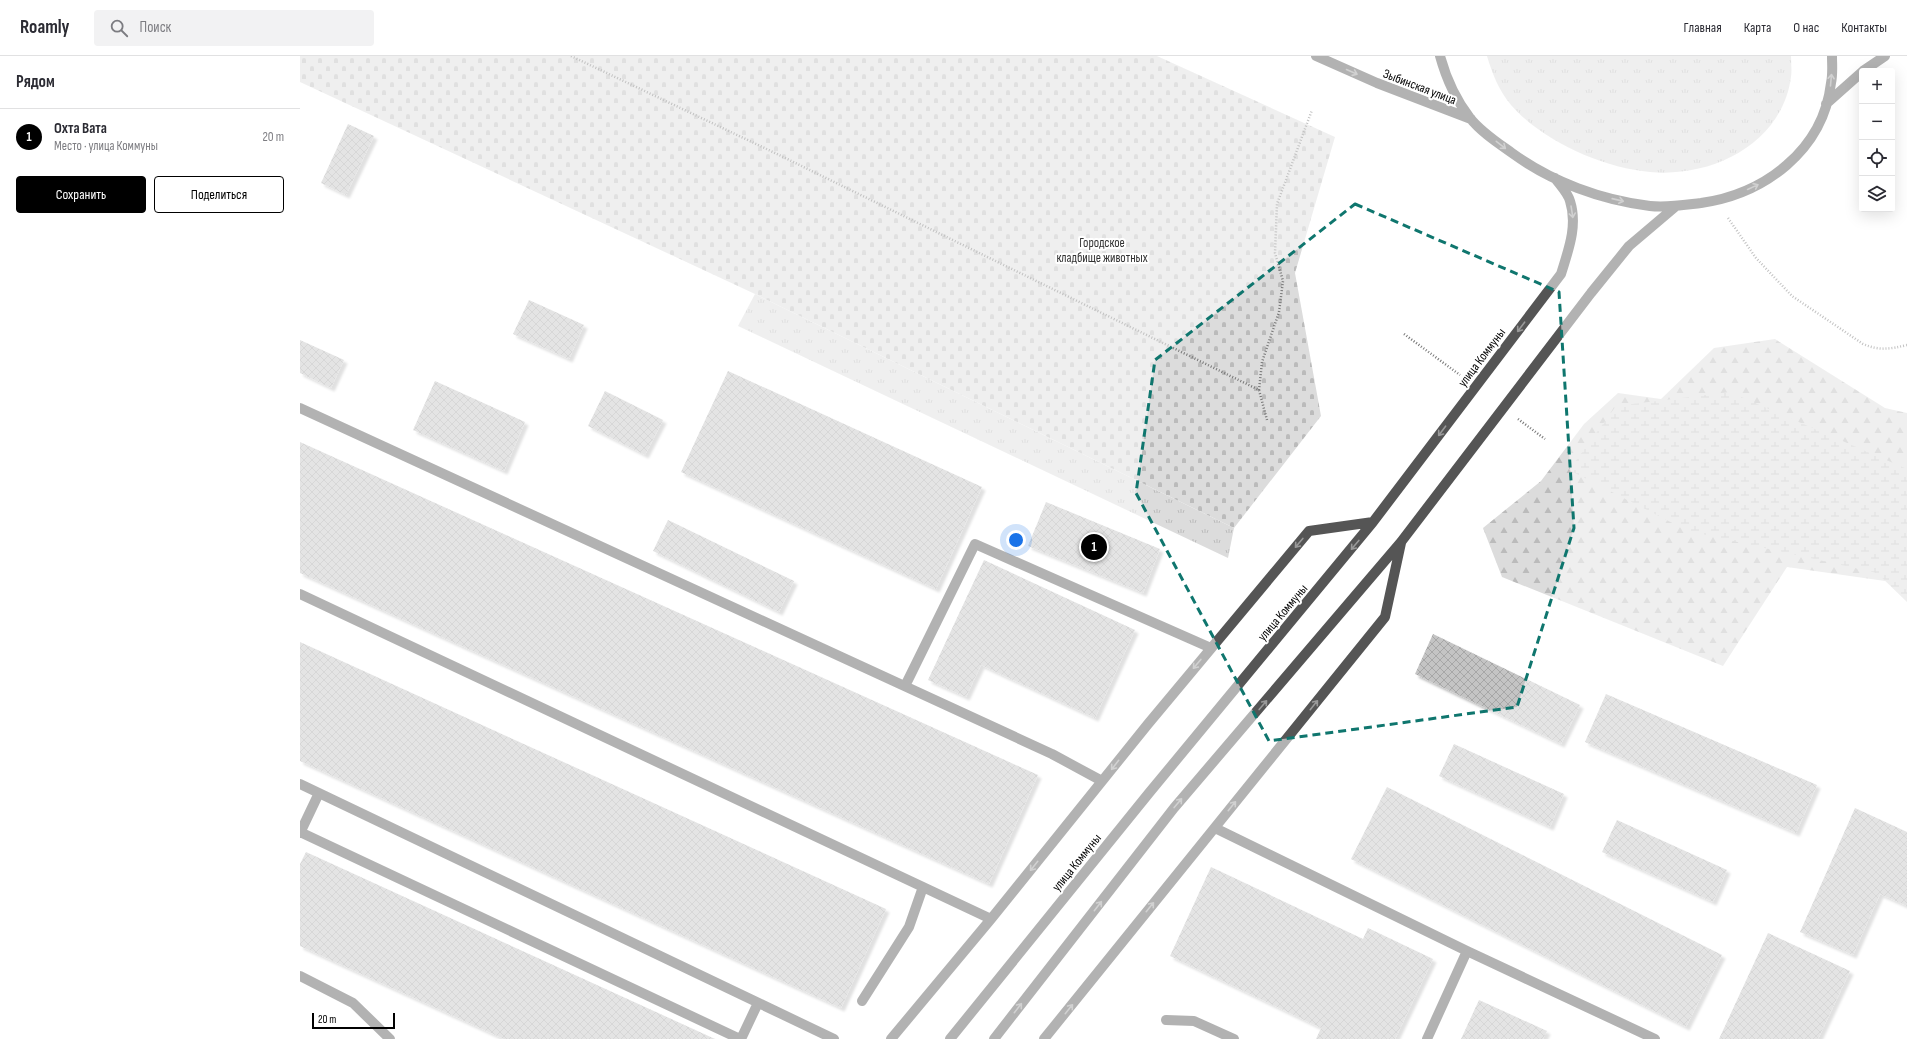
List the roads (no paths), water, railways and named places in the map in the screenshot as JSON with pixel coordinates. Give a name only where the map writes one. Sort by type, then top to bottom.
[{"type":"street","name":"Зыбинская улица","points":[[1316,56],[1377,83],[1471,119]]},
{"type":"street","points":[[1440,56],[1453,92],[1471,119],[1521,160],[1555,178],[1594,194],[1622,202],[1650,206],[1675,207],[1716,201],[1754,188],[1779,174],[1801,151],[1818,126],[1832,83],[1832,56]]},
{"type":"street","points":[[1868,68],[1885,56]]},
{"type":"street","points":[[1826,104],[1859,75]]},
{"type":"street","name":"улица Коммуны","points":[[950,1039],[1149,793],[1373,522],[1561,274],[1570,246],[1573,223],[1570,200],[1555,178]]},
{"type":"street","points":[[994,1039],[1174,808],[1401,542],[1591,293],[1629,246],[1675,207]]},
{"type":"street","points":[[300,408],[1052,754],[1102,781]]},
{"type":"street","points":[[892,1039],[1211,648],[1309,531],[1373,522]]},
{"type":"street","points":[[1044,1039],[1385,617],[1401,542]]},
{"type":"street","points":[[905,686],[974,544],[1211,648]]},
{"type":"street","points":[[300,594],[991,919]]},
{"type":"street","points":[[300,784],[834,1039]]},
{"type":"street","points":[[320,793],[300,833],[740,1039],[758,1003]]},
{"type":"street","points":[[1215,828],[1467,951],[1655,1039]]},
{"type":"street","points":[[862,1001],[909,927],[923,887]]},
{"type":"street","points":[[1427,1039],[1467,951]]},
{"type":"street","points":[[300,976],[353,1003],[390,1039]]},
{"type":"street","points":[[1166,1020],[1194,1021],[1234,1039]]},
{"type":"place","name":"Охта Вата","points":[[1094,547]]},
{"type":"park label","name":"Городское кладбище животных","points":[[1102,250]]}]
